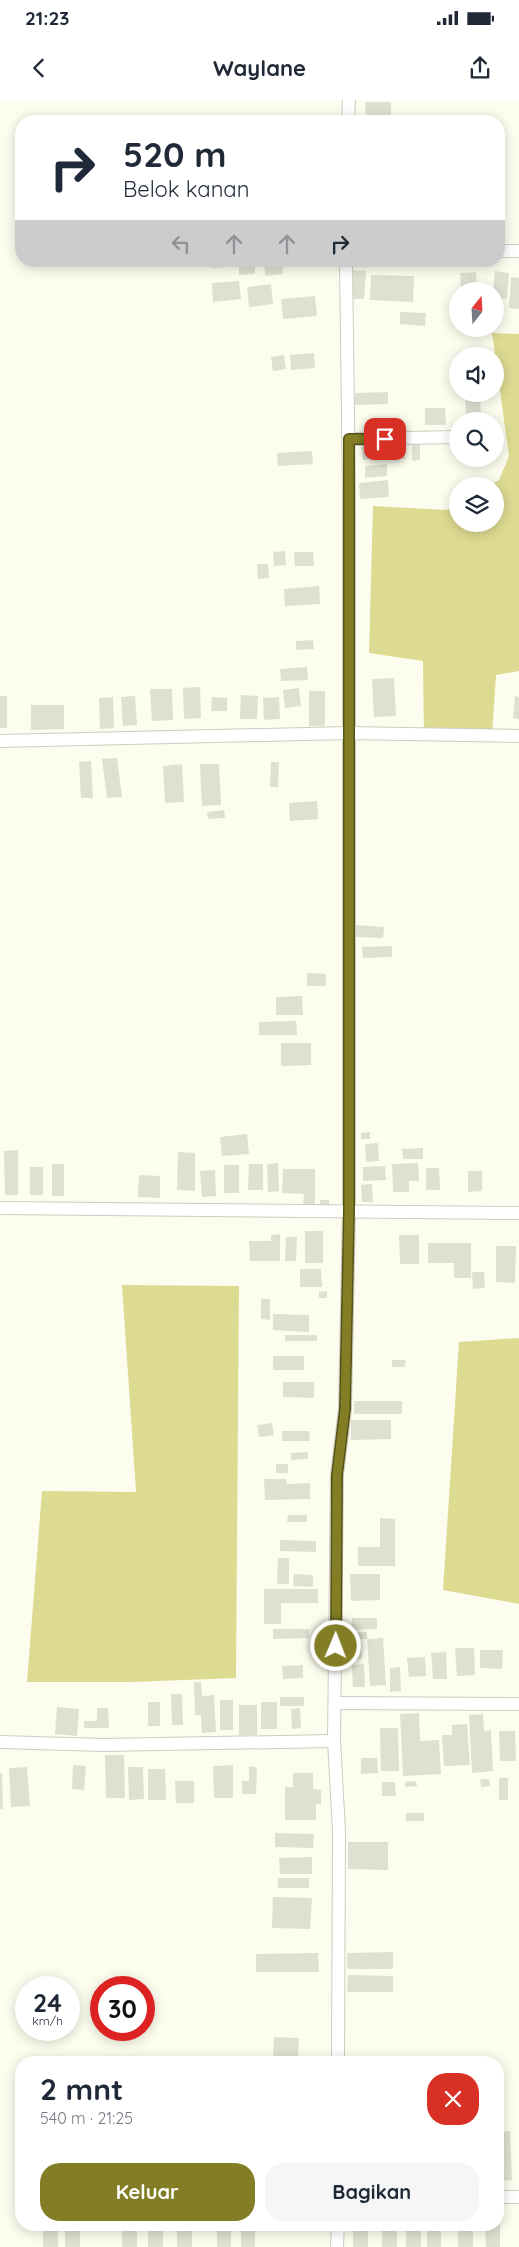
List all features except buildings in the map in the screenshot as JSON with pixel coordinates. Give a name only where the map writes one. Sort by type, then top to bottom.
[{"type":"street","points":[[348,115],[349,100]]},
{"type":"street","points":[[505,251],[519,251]]},
{"type":"street","points":[[338,2056],[339,1832],[334,1741],[337,1475],[345,1409],[349,1210],[349,439],[346,267]]},
{"type":"street","points":[[349,439],[449,437]]},
{"type":"street","points":[[0,741],[348,733],[519,736]]},
{"type":"street","points":[[0,1208],[519,1213]]},
{"type":"street","points":[[335,1703],[519,1704]]},
{"type":"street","points":[[0,1742],[103,1745],[334,1741]]},
{"type":"street","points":[[504,2197],[519,2197]]},
{"type":"street","points":[[337,2247],[338,2231]]},
{"type":"shaded area","points":[[504,333],[519,334],[519,671],[496,675],[492,736],[424,739],[423,661],[369,653],[373,506],[449,509],[449,532],[504,532],[504,477],[500,477],[509,456],[502,402],[504,402],[504,347],[494,347],[493,338],[504,338]]},
{"type":"shaded area","points":[[122,1285],[239,1286],[236,1678],[132,1682],[27,1682],[42,1491],[136,1492]]},
{"type":"shaded area","points":[[519,1338],[519,1604],[443,1590],[459,1342]]},
{"type":"route","points":[[336,1646],[337,1475],[345,1409],[349,1210],[349,439],[385,439]]}]
